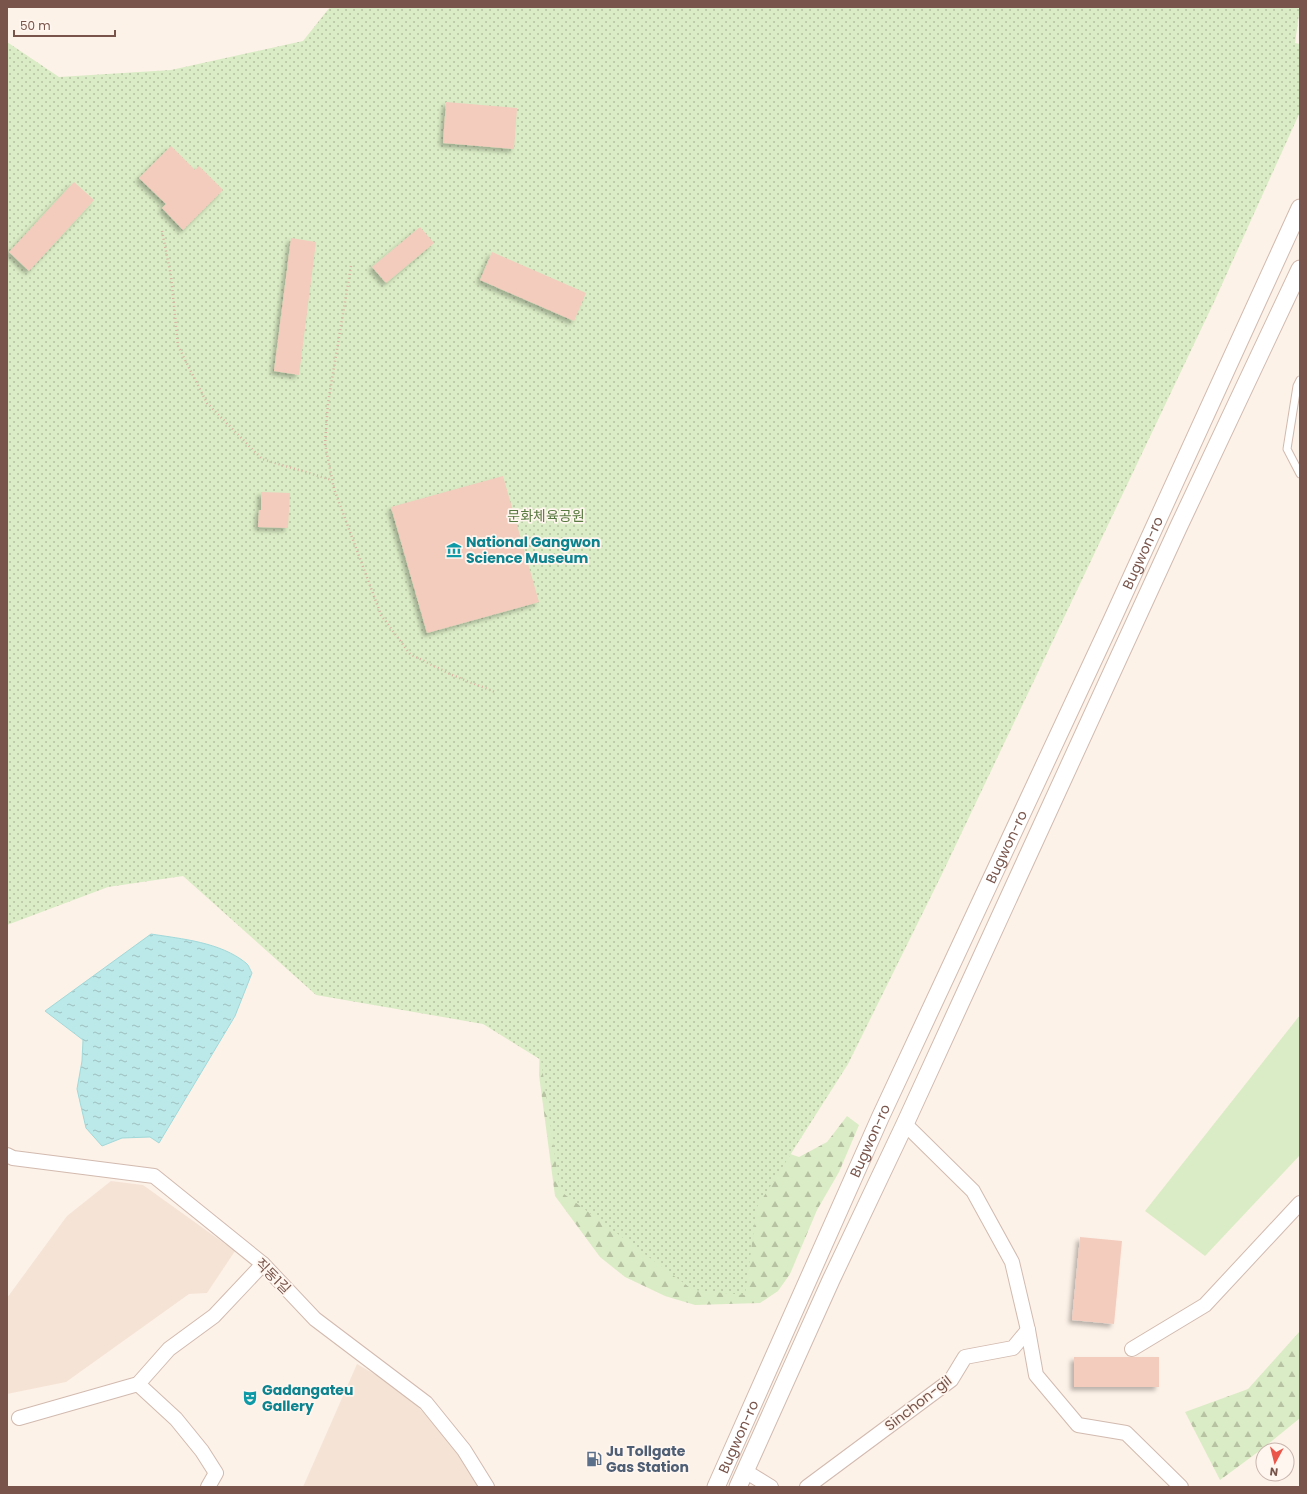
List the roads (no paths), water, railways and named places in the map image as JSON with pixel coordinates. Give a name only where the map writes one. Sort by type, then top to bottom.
[{"type":"street","name":"Bugwon-ro","points":[[716,1487],[728,1463],[880,1118],[1108,627],[1300,208]]},
{"type":"street","name":"Bugwon-ro","points":[[738,1487],[831,1280],[905,1124],[1178,528],[1300,269]]},
{"type":"street","points":[[905,1124],[973,1191],[1012,1262],[1028,1330],[1036,1375],[1078,1425],[1126,1433],[1181,1487]]},
{"type":"street","name":"직동1길","points":[[7,1155],[12,1158],[154,1176],[263,1264],[315,1319],[426,1402],[464,1450],[487,1487]]},
{"type":"street","points":[[1132,1349],[1205,1305],[1300,1203]]},
{"type":"street","points":[[19,1418],[138,1384],[169,1349],[214,1316],[263,1264]]},
{"type":"street","name":"Sinchon-gil","points":[[807,1487],[951,1380],[965,1357],[1013,1348],[1028,1330]]},
{"type":"street","points":[[138,1384],[176,1419],[202,1451],[216,1473],[208,1487]]},
{"type":"street","points":[[728,1463],[745,1471],[771,1487]]},
{"type":"lane","points":[[1300,380],[1288,449],[1300,474]]},
{"type":"water","points":[[151,934],[200,942],[225,950],[246,963],[252,973],[235,1016],[159,1143],[150,1137],[122,1138],[102,1146],[86,1128],[77,1089],[82,1061],[83,1040],[45,1011]]},
{"type":"place","name":"National Gangwon Science Museum","points":[[454,550]]},
{"type":"place","name":"Gadangateu Gallery","points":[[250,1398]]},
{"type":"place","name":"Ju Tollgate Gas Station","points":[[594,1459]]},
{"type":"park label","name":"문화체육공원","points":[[546,516]]}]
